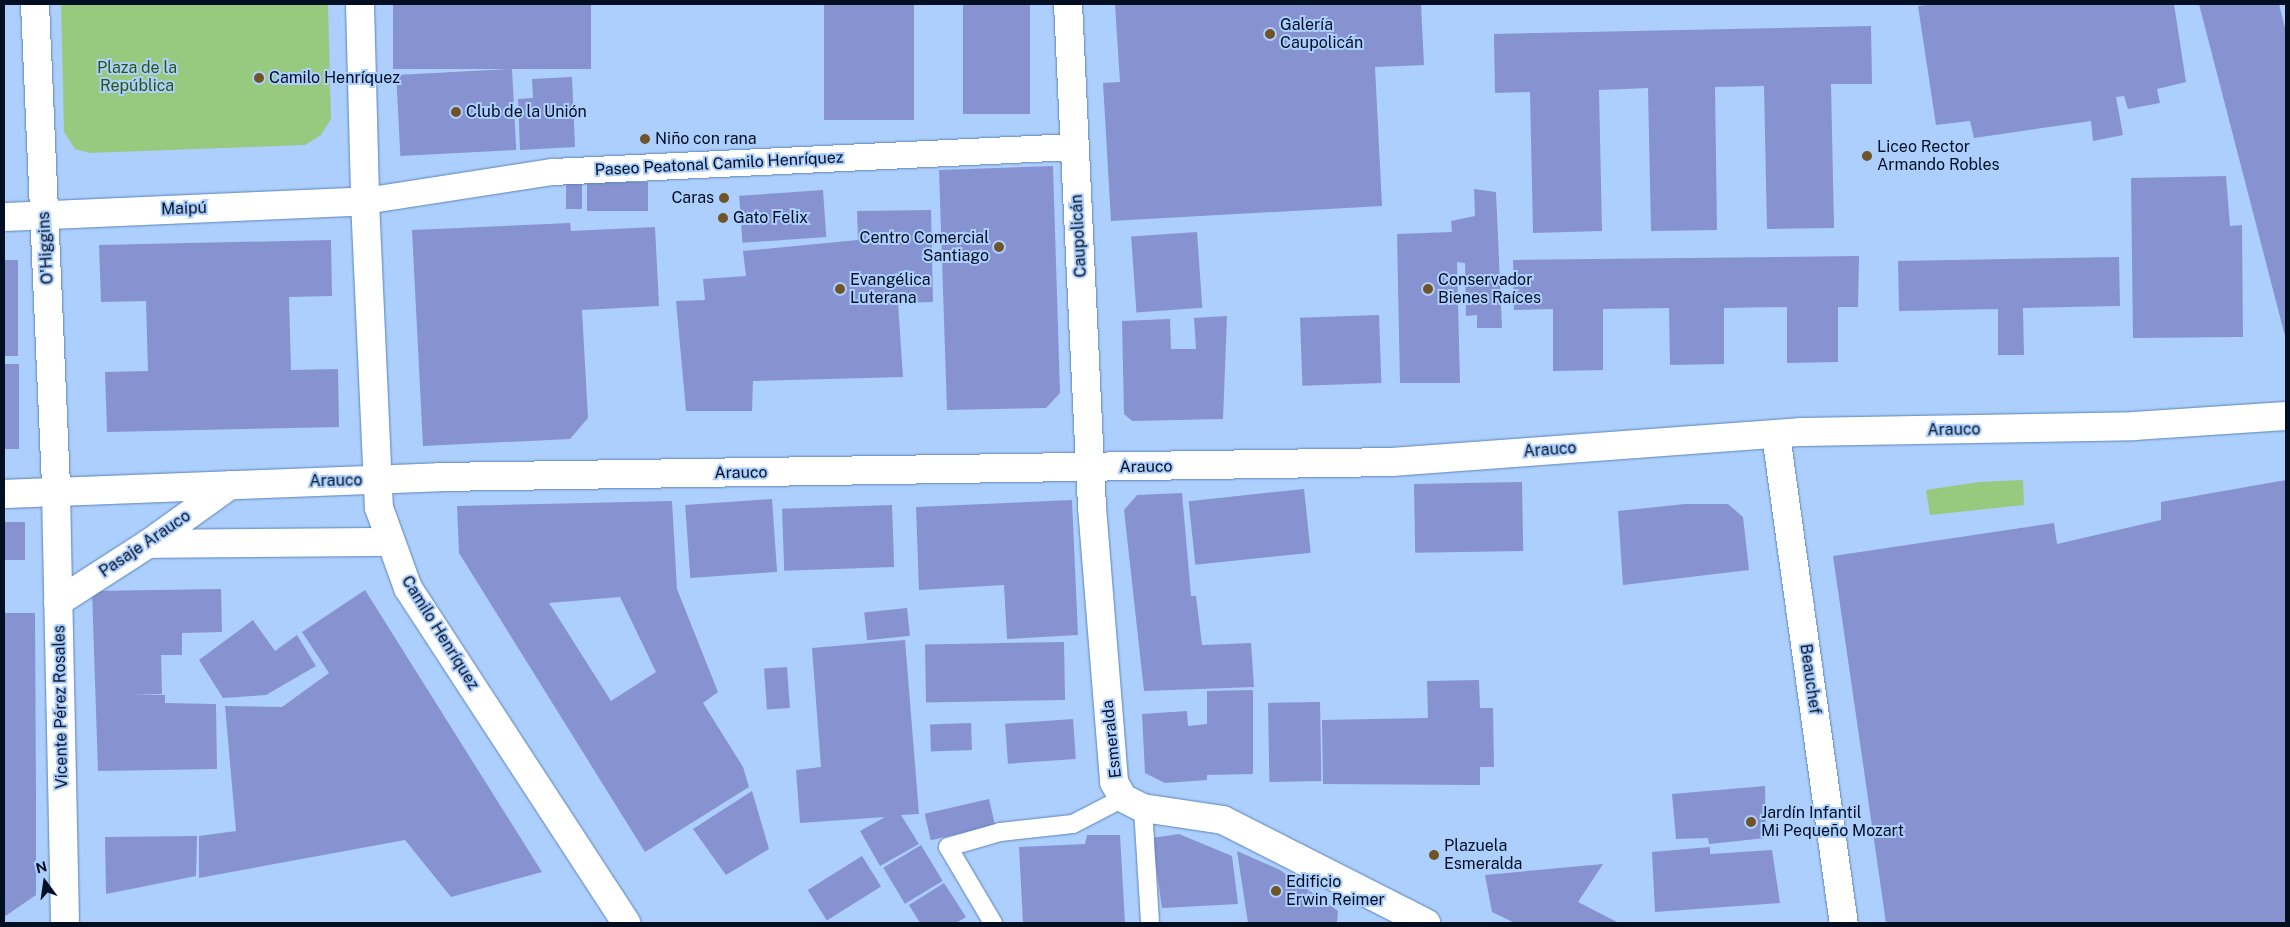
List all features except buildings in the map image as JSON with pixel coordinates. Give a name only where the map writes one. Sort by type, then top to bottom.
[{"type":"street","name":"O'Higgins","points":[[35,4],[56,492]]},
{"type":"street","name":"Camilo Henríquez","points":[[360,4],[365,201],[376,480],[379,508],[389,542],[408,588],[626,923]]},
{"type":"street","name":"Caupolicán","points":[[1068,4],[1090,468]]},
{"type":"street","name":"Paseo Peatonal Camilo Henríquez","points":[[365,201],[552,172],[1074,147]]},
{"type":"street","name":"Maipú","points":[[4,216],[365,201]]},
{"type":"street","name":"Arauco","points":[[4,494],[376,480],[1392,462],[1776,435],[2134,426],[2286,416]]},
{"type":"street","name":"Beauchef","points":[[1776,435],[1844,923]]},
{"type":"street","name":"Esmeralda","points":[[1090,468],[1114,782],[1133,803]]},
{"type":"street","name":"Pasaje Arauco","points":[[58,602],[148,544],[230,485]]},
{"type":"street","name":"Vicente Pérez Rosales","points":[[56,492],[65,923]]},
{"type":"street","points":[[148,544],[389,542]]},
{"type":"street","points":[[1133,803],[1223,820],[1426,923]]},
{"type":"lane","points":[[993,923],[948,847],[1000,832],[1073,824],[1133,803],[1150,923]]},
{"type":"green space","name":"Plaza de la República","points":[[61,4],[328,4],[331,119],[321,135],[305,145],[89,153],[75,149],[64,132]]},
{"type":"green space","points":[[2023,480],[2024,505],[1930,515],[1926,490],[1979,482]]},
{"type":"place","name":"Galería Caupolicán","points":[[1270,34]]},
{"type":"place","name":"Camilo Henríquez","points":[[259,78]]},
{"type":"place","name":"Club de la Unión","points":[[456,112]]},
{"type":"place","name":"Niño con rana","points":[[645,139]]},
{"type":"place","name":"Liceo Rector Armando Robles","points":[[1867,156]]},
{"type":"place","name":"Caras","points":[[724,198]]},
{"type":"place","name":"Gato Felix","points":[[723,218]]},
{"type":"place","name":"Centro Comercial Santiago","points":[[999,247]]},
{"type":"place","name":"Evangélica Luterana","points":[[840,289]]},
{"type":"place","name":"Conservador Bienes Raíces","points":[[1428,289]]},
{"type":"place","name":"Jardín Infantil Mi Pequeño Mozart","points":[[1751,822]]},
{"type":"place","name":"Plazuela Esmeralda","points":[[1434,855]]},
{"type":"place","name":"Edificio Erwin Reimer","points":[[1276,891]]}]
